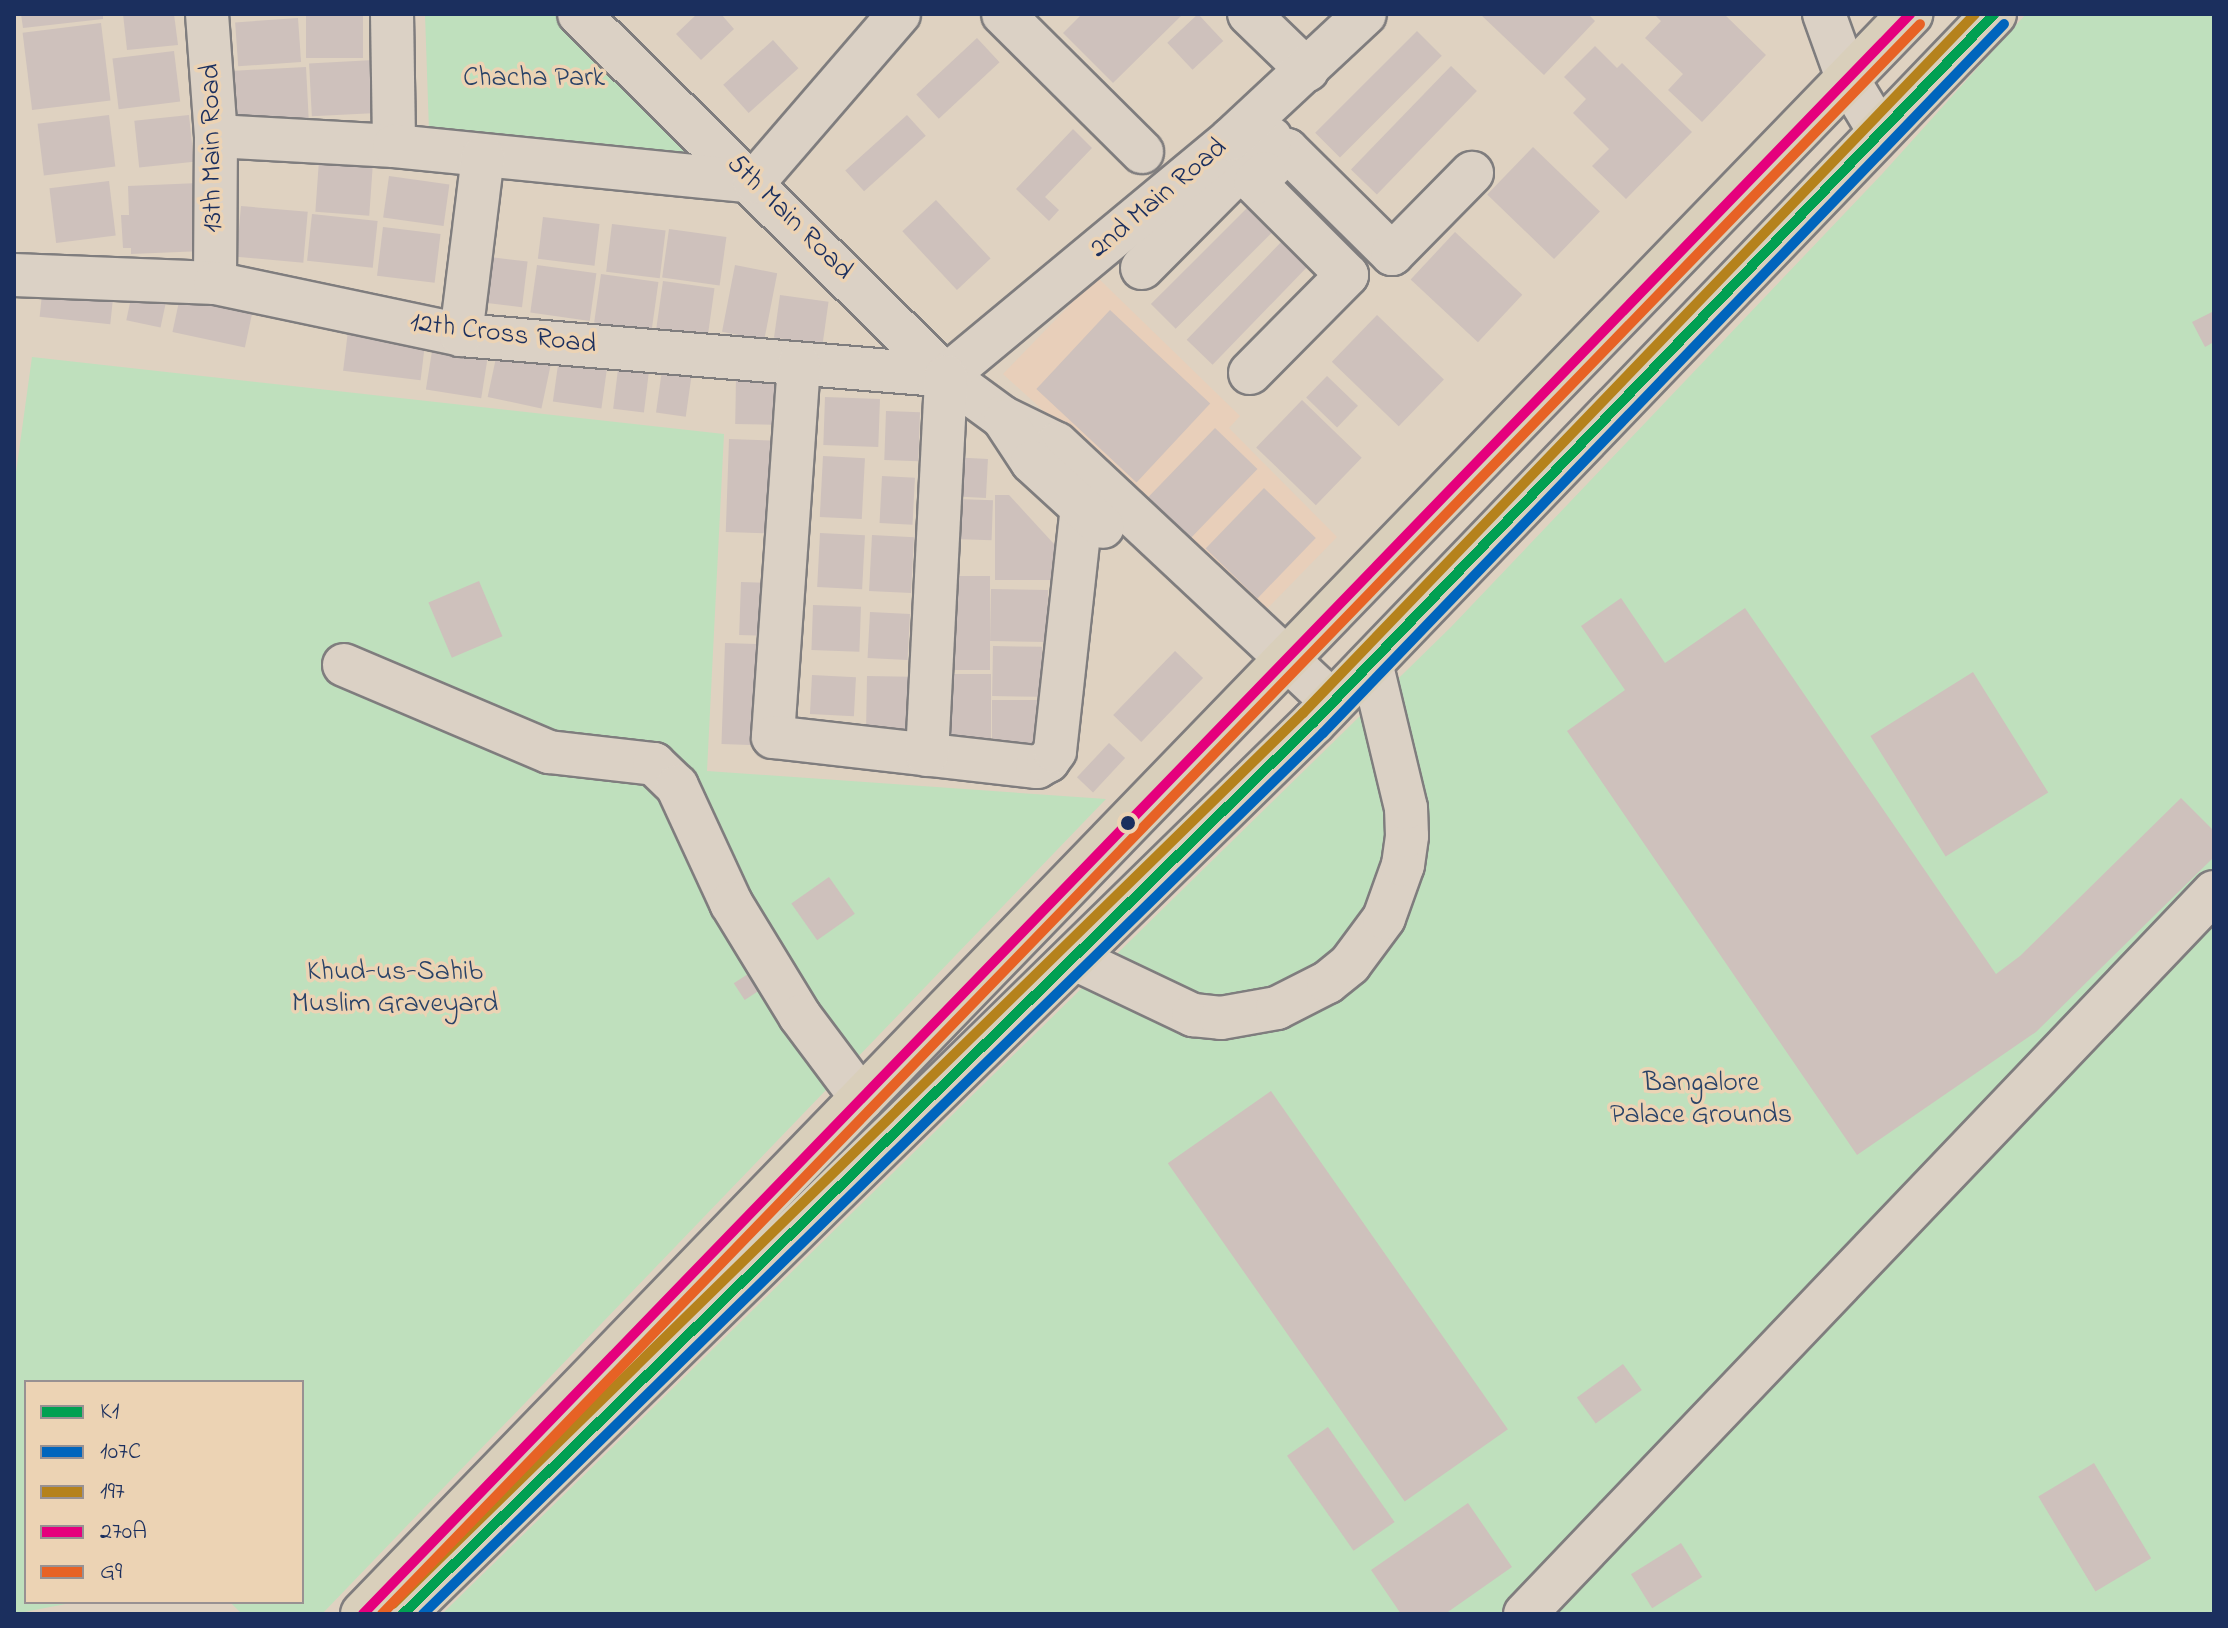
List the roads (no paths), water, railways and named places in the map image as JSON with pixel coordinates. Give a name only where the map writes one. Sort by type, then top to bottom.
[{"type":"main road","points":[[363,1614],[1910,14]]},
{"type":"main road","points":[[403,1614],[1323,713],[1994,14]]},
{"type":"street","name":"13th Main Road","points":[[207,14],[216,136],[215,283]]},
{"type":"street","points":[[392,14],[394,146]]},
{"type":"street","name":"5th Main Road","points":[[579,14],[754,182],[946,376],[1002,417],[1057,444],[1277,668]]},
{"type":"street","points":[[1003,14],[1142,152]]},
{"type":"street","points":[[1249,14],[1307,70]]},
{"type":"street","points":[[1824,14],[1847,78],[1879,131]]},
{"type":"street","points":[[216,136],[394,146],[754,182],[896,15]]},
{"type":"street","points":[[1142,268],[1368,25]]},
{"type":"street","name":"2nd Main Road","points":[[946,376],[1248,157],[1307,70],[1368,25]]},
{"type":"street","points":[[1248,157],[1287,150],[1392,254],[1472,173]]},
{"type":"street","points":[[461,335],[483,156]]},
{"type":"street","points":[[1248,157],[1255,183],[1347,275],[1250,373]]},
{"type":"street","name":"12th Cross Road","points":[[14,275],[215,283],[461,335],[946,376]]},
{"type":"street","points":[[799,364],[773,737],[1037,767],[1055,751],[1082,508]]},
{"type":"street","points":[[927,755],[946,376]]},
{"type":"street","name":"5th Main Road","points":[[1002,417],[1032,462],[1082,508],[1277,668]]},
{"type":"street","points":[[1075,959],[1193,1015],[1221,1018],[1277,1008],[1304,997],[1350,964],[1384,918],[1396,892],[1407,836],[1406,808],[1371,662]]},
{"type":"street","points":[[344,665],[549,752],[654,764],[677,786],[731,903],[792,1003],[862,1099]]},
{"type":"street","points":[[1277,668],[1323,713]]},
{"type":"street","points":[[1525,1614],[2214,892]]},
{"type":"park label","name":"Chacha Park","points":[[534,79]]},
{"type":"park label","name":"Khud-us-Sahib Muslim Graveyard","points":[[395,989]]},
{"type":"park label","name":"Bangalore Palace Grounds","points":[[1701,1100]]}]
